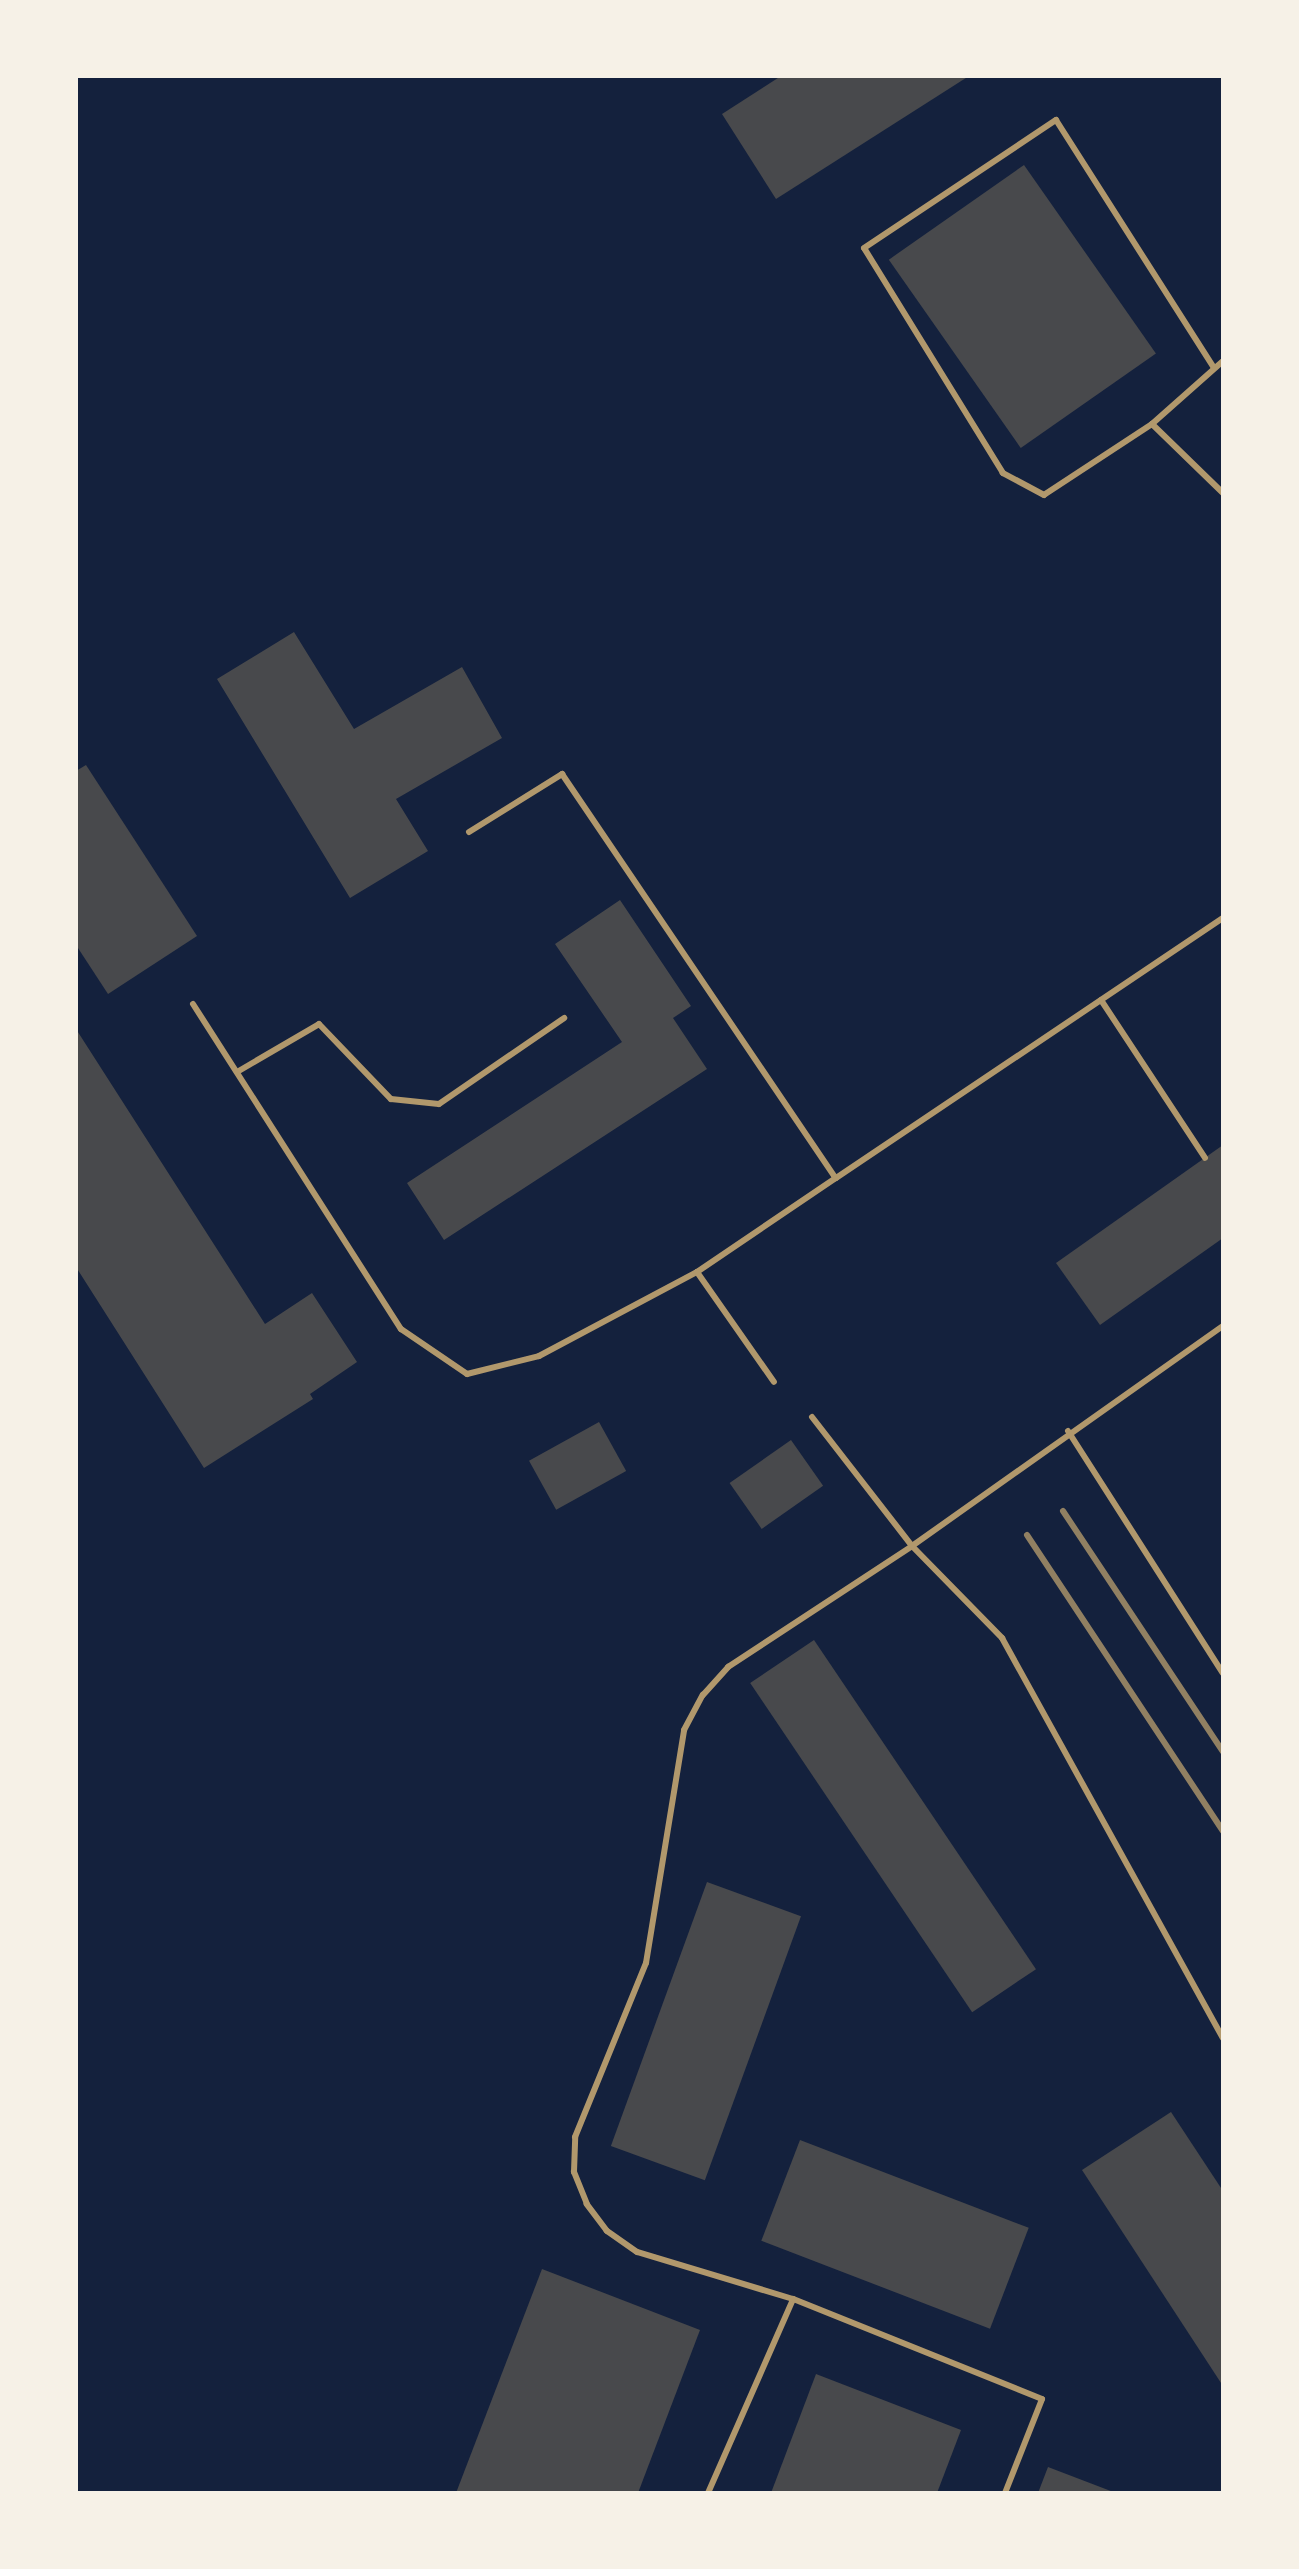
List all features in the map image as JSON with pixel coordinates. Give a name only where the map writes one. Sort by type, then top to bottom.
[{"type":"lane","points":[[1214,368],[1056,120],[864,248],[1003,473],[1044,495],[1152,424],[1223,361]]},
{"type":"lane","points":[[1152,424],[1223,493]]},
{"type":"lane","points":[[469,832],[562,774],[836,1178]]},
{"type":"lane","points":[[193,1004],[401,1329],[467,1374],[539,1356],[697,1272],[1223,918]]},
{"type":"lane","points":[[1101,1000],[1205,1158]]},
{"type":"lane","points":[[237,1072],[319,1024],[391,1099],[439,1104],[564,1018]]},
{"type":"lane","points":[[697,1272],[774,1382]]},
{"type":"lane","points":[[1005,2493],[1042,2399],[793,2299],[637,2252],[607,2231],[587,2204],[574,2172],[575,2137],[646,1963],[684,1730],[703,1695],[728,1667],[912,1546],[1068,1431],[1223,1326]]},
{"type":"lane","points":[[812,1417],[912,1546],[1002,1638],[1223,2038]]},
{"type":"lane","points":[[1068,1431],[1223,1673]]},
{"type":"lane","points":[[708,2493],[793,2299]]},
{"type":"building","points":[[781,76],[969,76],[776,199],[722,114]]},
{"type":"building","points":[[1024,165],[1156,353],[1021,448],[889,260]]},
{"type":"building","points":[[294,632],[354,729],[462,667],[502,738],[396,799],[428,851],[350,898],[217,679]]},
{"type":"building","points":[[86,765],[197,936],[108,994],[76,945],[76,771]]},
{"type":"building","points":[[620,900],[691,1006],[673,1018],[707,1069],[444,1240],[407,1183],[622,1042],[555,944]]},
{"type":"building","points":[[76,1029],[265,1324],[312,1293],[357,1362],[310,1394],[313,1399],[204,1468],[76,1267]]},
{"type":"building","points":[[1223,1145],[1223,1238],[1100,1325],[1056,1263]]},
{"type":"building","points":[[599,1422],[626,1471],[556,1510],[529,1461]]},
{"type":"building","points":[[791,1440],[823,1486],[762,1529],[730,1483]]},
{"type":"building","points":[[814,1640],[1036,1969],[972,2012],[750,1683]]},
{"type":"building","points":[[707,1882],[801,1916],[705,2180],[611,2146]]},
{"type":"building","points":[[1171,2112],[1223,2191],[1223,2386],[1082,2170]]},
{"type":"building","points":[[800,2140],[1029,2228],[990,2329],[761,2241]]},
{"type":"building","points":[[542,2269],[700,2330],[638,2493],[456,2493]]},
{"type":"building","points":[[816,2374],[961,2430],[937,2493],[771,2493]]},
{"type":"building","points":[[1048,2467],[1116,2493],[1038,2493]]},
{"type":"railway","points":[[1063,1511],[1223,1752]]},
{"type":"railway","points":[[1027,1535],[1223,1831]]}]
